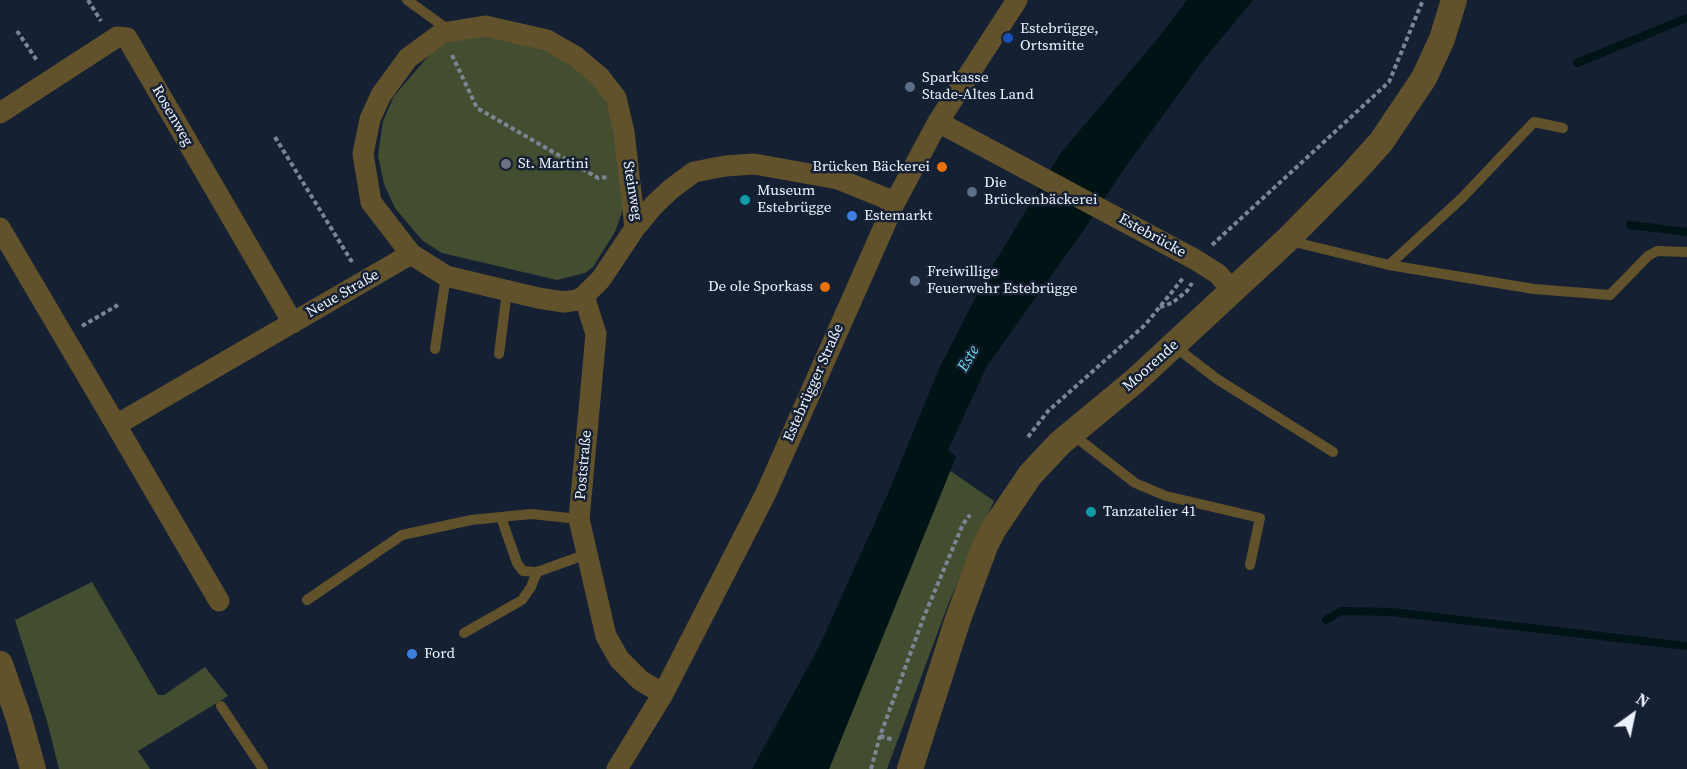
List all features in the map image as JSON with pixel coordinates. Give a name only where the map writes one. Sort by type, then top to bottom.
[{"type":"street","name":"Estebrügger Straße","points":[[617,769],[663,694],[765,493],[895,202],[938,122],[1017,0]]},
{"type":"street","name":"Moorende","points":[[910,769],[958,619],[993,530],[1029,475],[1060,443],[1174,345],[1287,240],[1353,173],[1401,113],[1424,78],[1445,31],[1454,0]]},
{"type":"street","name":"Steinweg","points":[[411,254],[371,202],[363,154],[370,119],[381,95],[408,58],[446,32],[485,26],[547,40],[575,56],[600,77],[616,98],[624,132],[635,228]]},
{"type":"street","name":"Rosenweg","points":[[0,113],[117,37],[127,38],[293,323]]},
{"type":"street","name":"Estebrücke","points":[[938,122],[1107,211],[1195,270],[1218,274],[1232,290]]},
{"type":"street","name":"Steinweg","points":[[635,228],[654,205],[694,172],[725,166],[754,164],[838,179],[895,202]]},
{"type":"street","points":[[0,228],[219,601]]},
{"type":"street","points":[[411,254],[446,276],[564,302],[577,300],[584,296],[601,279],[635,228]]},
{"type":"street","name":"Neue Straße","points":[[116,425],[411,254]]},
{"type":"street","name":"Poststraße","points":[[584,296],[596,334],[579,519],[606,636],[619,659],[640,680],[663,694]]},
{"type":"street","points":[[0,664],[33,769]]},
{"type":"lane","points":[[407,0],[446,32]]},
{"type":"lane","points":[[1389,265],[1461,199],[1534,122],[1563,128]]},
{"type":"lane","points":[[1287,240],[1389,265],[1534,289],[1611,295],[1648,256],[1658,251],[1687,252]]},
{"type":"lane","points":[[435,349],[446,276]]},
{"type":"lane","points":[[499,354],[507,291]]},
{"type":"lane","points":[[1174,345],[1217,379],[1333,452]]},
{"type":"lane","points":[[1072,434],[1135,483],[1166,496],[1260,518],[1250,565]]},
{"type":"lane","points":[[307,600],[402,535],[471,520],[531,514],[579,519]]},
{"type":"lane","points":[[501,517],[517,563],[523,571],[537,572],[587,554]]},
{"type":"lane","points":[[464,633],[522,600],[537,572]]},
{"type":"lane","points":[[221,706],[263,769]]},
{"type":"path","points":[[1159,307],[1172,303],[1187,291],[1195,270],[1389,82],[1423,0]]},
{"type":"path","points":[[18,31],[50,80]]},
{"type":"path","points":[[446,32],[477,108],[527,140],[598,178],[629,175]]},
{"type":"path","points":[[275,137],[364,281]]},
{"type":"path","points":[[64,337],[118,305]]},
{"type":"green space","points":[[478,35],[553,51],[595,86],[606,102],[617,153],[623,209],[615,232],[593,267],[585,273],[557,280],[442,253],[423,241],[415,232],[395,208],[384,184],[378,156],[383,121],[394,96],[431,53],[446,43]]},
{"type":"green space","points":[[949,470],[994,501],[949,602],[887,769],[829,769]]},
{"type":"green space","points":[[92,582],[158,695],[164,695],[205,667],[228,696],[138,751],[150,769],[59,769],[47,721],[15,620]]},
{"type":"water","name":"Este","points":[[1187,0],[1253,0],[1201,63],[987,366],[948,450],[956,457],[829,769],[752,769],[819,647],[890,489],[938,371],[986,277],[1060,154],[1159,37]]},
{"type":"waterway","points":[[1577,63],[1687,18]]},
{"type":"waterway","points":[[1630,225],[1687,232]]},
{"type":"waterway","points":[[1326,620],[1341,611],[1392,612],[1687,646]]},
{"type":"place","name":"Estebrügge, Ortsmitte","points":[[1008,38]]},
{"type":"place","name":"Sparkasse Stade-Altes Land","points":[[910,87]]},
{"type":"place","name":"St. Martini","points":[[506,164]]},
{"type":"place","name":"Brücken Bäckerei","points":[[942,167]]},
{"type":"place","name":"Die Brückenbäckerei","points":[[972,192]]},
{"type":"place","name":"Museum Estebrügge","points":[[745,200]]},
{"type":"place","name":"Estemarkt","points":[[852,216]]},
{"type":"place","name":"Freiwillige Feuerwehr Estebrügge","points":[[915,281]]},
{"type":"place","name":"De ole Sporkass","points":[[825,287]]},
{"type":"place","name":"Tanzatelier 41","points":[[1091,512]]},
{"type":"place","name":"Ford","points":[[412,654]]}]
